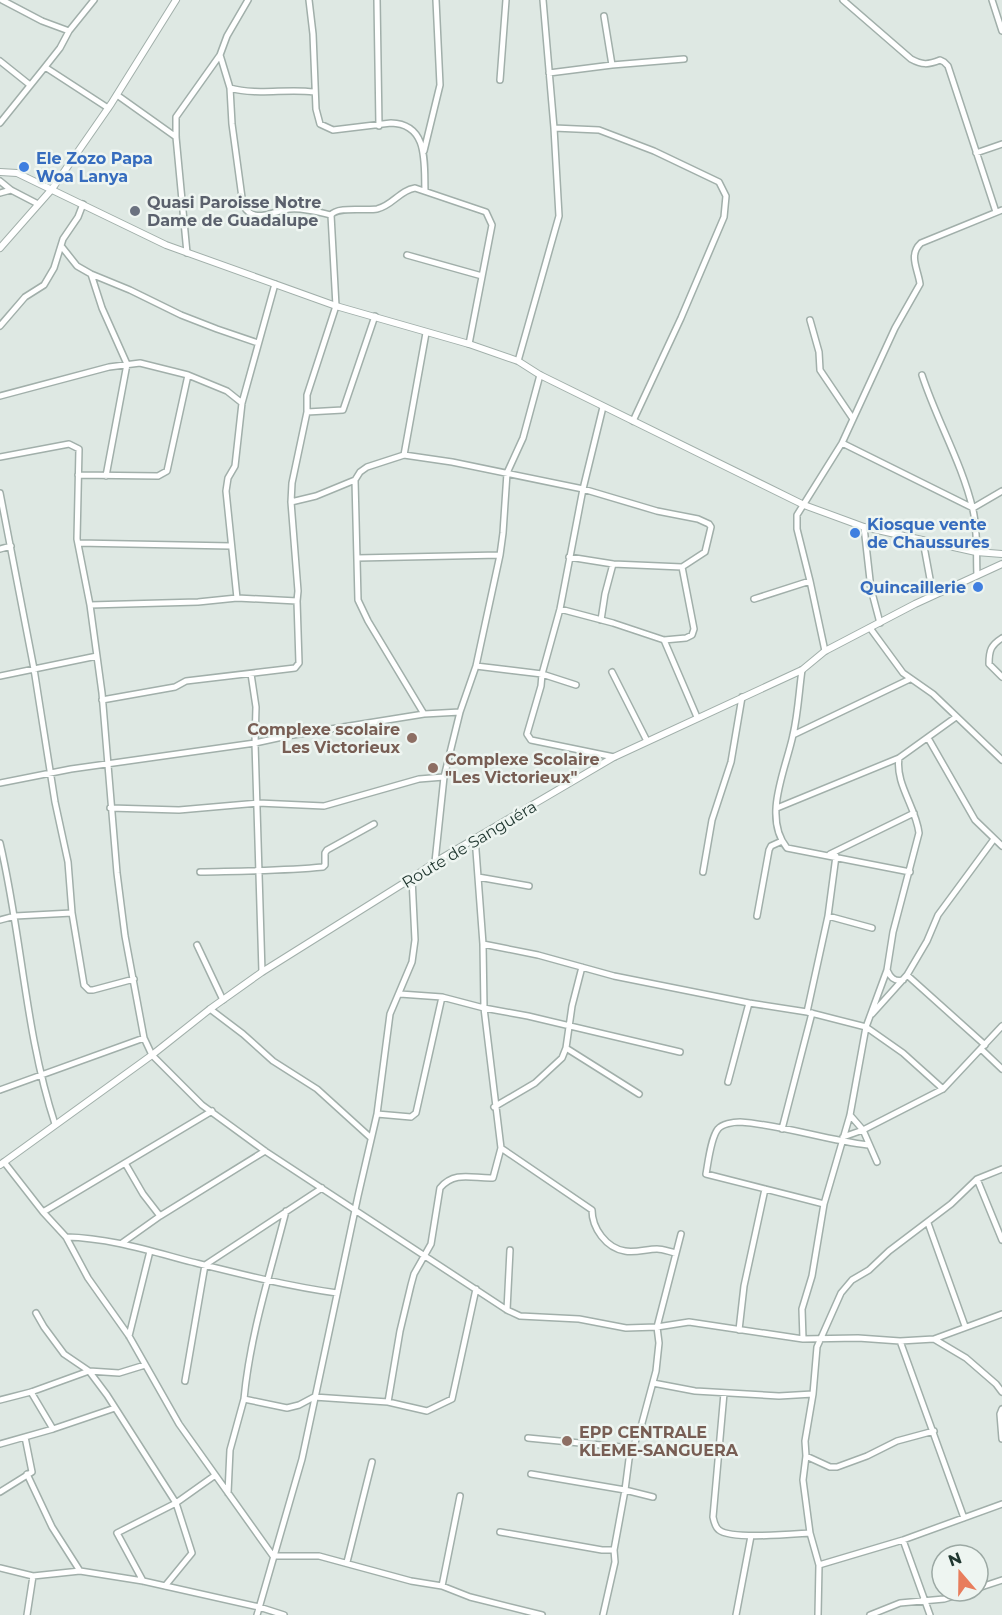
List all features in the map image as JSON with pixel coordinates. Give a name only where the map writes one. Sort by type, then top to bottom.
[{"type":"street","points":[[2,0],[42,21],[69,31]]},
{"type":"street","points":[[0,123],[60,48],[69,31],[94,0]]},
{"type":"street","points":[[0,248],[52,189],[117,95],[176,0]]},
{"type":"street","points":[[187,253],[176,117],[220,55],[227,36],[248,0]]},
{"type":"street","points":[[309,0],[314,53],[314,92],[317,117],[323,127],[333,130],[399,123],[418,136],[424,153]]},
{"type":"street","points":[[377,0],[380,126]]},
{"type":"street","points":[[425,191],[424,153],[440,85],[436,0]]},
{"type":"street","points":[[500,80],[506,0]]},
{"type":"street","points":[[518,361],[557,225],[559,207],[543,0]]},
{"type":"street","points":[[825,651],[797,529],[797,515],[842,443],[896,328],[920,284],[914,260],[917,247],[921,243],[999,211],[976,153],[948,66],[939,60],[927,65],[919,64],[911,59],[843,0]]},
{"type":"street","points":[[992,0],[1002,31]]},
{"type":"street","points":[[604,16],[612,65]]},
{"type":"street","points":[[220,55],[230,88],[239,190],[246,211],[260,216],[277,214],[288,209],[310,210],[331,215]]},
{"type":"street","points":[[549,73],[684,59]]},
{"type":"street","points":[[0,61],[30,85]]},
{"type":"street","points":[[45,67],[108,108]]},
{"type":"street","points":[[230,88],[256,92],[292,90],[314,92]]},
{"type":"street","points":[[117,95],[176,137]]},
{"type":"street","points":[[554,128],[587,128],[607,133],[654,151],[719,183],[725,192],[724,217],[681,318],[633,421]]},
{"type":"street","points":[[976,153],[1002,144]]},
{"type":"street","points":[[0,172],[17,173],[166,246],[336,306],[468,344],[518,361],[540,375],[603,407],[804,505],[864,527],[976,552],[1002,554]]},
{"type":"street","points":[[0,181],[11,190],[38,204]]},
{"type":"street","points":[[102,700],[175,687],[186,681],[295,668],[299,663],[292,483],[307,412],[307,395],[336,306],[331,215],[336,209],[379,208],[410,188],[415,188],[488,215],[492,225],[468,344]]},
{"type":"street","points":[[0,193],[11,190]]},
{"type":"street","points":[[0,326],[25,297],[44,285],[54,268],[63,239],[83,204]]},
{"type":"street","points":[[62,247],[77,266],[92,274],[181,315],[258,343]]},
{"type":"street","points":[[407,255],[482,276]]},
{"type":"street","points":[[92,274],[102,308],[127,364],[106,476]]},
{"type":"street","points":[[237,598],[226,491],[228,478],[235,465],[242,403],[275,284]]},
{"type":"street","points":[[307,412],[343,410],[375,316]]},
{"type":"street","points":[[810,320],[819,352],[820,370],[853,419]]},
{"type":"street","points":[[404,455],[426,333]]},
{"type":"street","points":[[0,396],[127,364],[141,363],[188,375],[227,391],[242,403]]},
{"type":"street","points":[[78,475],[158,476],[167,471],[188,375]]},
{"type":"street","points":[[435,862],[444,777],[460,712],[476,666],[500,555],[507,472],[523,438],[540,375]]},
{"type":"street","points":[[922,375],[936,413],[952,446],[973,508],[977,529],[977,575]]},
{"type":"street","points":[[603,407],[583,489],[560,609],[542,675],[542,686],[528,727],[528,738],[614,757]]},
{"type":"street","points":[[842,443],[973,508]]},
{"type":"street","points":[[0,457],[73,445],[79,449],[78,543],[90,605],[102,700],[110,808],[125,936],[144,1038],[152,1055],[202,1105],[265,1151],[356,1209],[423,1256],[520,1316],[579,1319],[626,1328],[657,1327],[689,1322],[803,1339],[858,1338],[900,1341],[934,1339],[1002,1314]]},
{"type":"street","points":[[424,714],[368,621],[358,600],[355,480],[360,472],[404,455],[507,472],[583,489],[709,524],[712,531],[705,552],[682,567],[613,564],[569,556]]},
{"type":"street","points":[[291,502],[316,496],[355,480]]},
{"type":"street","points":[[973,508],[1002,491]]},
{"type":"street","points":[[0,493],[68,862],[72,913],[86,987],[93,990],[134,979]]},
{"type":"street","points":[[864,527],[871,589],[880,623]]},
{"type":"street","points":[[923,541],[933,595]]},
{"type":"street","points":[[78,543],[231,546]]},
{"type":"street","points":[[0,549],[10,546]]},
{"type":"street","points":[[357,558],[500,555]]},
{"type":"street","points":[[601,620],[613,564]]},
{"type":"street","name":"Route de Sanguéra","points":[[2,1164],[262,972],[475,837],[614,757],[802,670],[825,651],[933,595],[1002,564]]},
{"type":"street","points":[[560,609],[664,640],[686,638],[692,635],[694,629],[682,567]]},
{"type":"street","points":[[754,599],[810,581]]},
{"type":"street","points":[[90,605],[198,602],[237,598],[297,600]]},
{"type":"street","points":[[870,628],[903,673],[933,694],[1002,760]]},
{"type":"street","points":[[1002,638],[993,643],[989,649],[989,664],[1002,677]]},
{"type":"street","points":[[664,640],[697,717]]},
{"type":"street","points":[[0,676],[96,656]]},
{"type":"street","points":[[476,666],[542,675],[576,685]]},
{"type":"street","points":[[802,670],[793,735],[781,778],[777,808],[777,827],[783,841],[787,848],[910,872]]},
{"type":"street","points":[[612,672],[647,741]]},
{"type":"street","points":[[251,674],[256,707],[255,743],[262,972]]},
{"type":"street","points":[[793,735],[910,679]]},
{"type":"street","points":[[703,872],[712,820],[731,762],[741,697]]},
{"type":"street","points":[[0,783],[424,714],[460,712]]},
{"type":"street","points":[[777,808],[899,758],[956,717]]},
{"type":"street","points":[[928,738],[975,820],[1002,846]]},
{"type":"street","points":[[803,1339],[802,1309],[812,1276],[824,1204],[850,1115],[866,1028],[887,970],[894,932],[919,833],[914,813],[898,774],[899,758]]},
{"type":"street","points":[[110,808],[179,810],[258,802],[309,807],[324,806],[419,779],[444,777]]},
{"type":"street","points":[[829,855],[914,813]]},
{"type":"street","points":[[200,872],[260,870],[280,872],[323,867],[325,852],[374,824]]},
{"type":"street","points":[[388,1402],[400,1331],[411,1285],[423,1256],[431,1244],[440,1188],[452,1178],[473,1175],[493,1178],[501,1148],[494,1107],[484,1008],[483,944],[475,837]]},
{"type":"street","points":[[870,1015],[905,978],[927,941],[938,915],[994,839]]},
{"type":"street","points":[[757,916],[769,850],[771,846],[783,841]]},
{"type":"street","points":[[0,843],[15,916],[41,1076],[55,1124]]},
{"type":"street","points":[[782,1129],[810,1013],[828,916],[836,856]]},
{"type":"street","points":[[478,877],[529,886]]},
{"type":"street","points":[[257,1615],[302,1459],[377,1114],[390,1014],[412,962],[415,940],[412,879]]},
{"type":"street","points":[[0,920],[15,916],[72,913]]},
{"type":"street","points":[[828,916],[872,928]]},
{"type":"street","points":[[483,944],[538,954],[614,976],[810,1013],[866,1028],[903,1053],[943,1089]]},
{"type":"street","points":[[197,945],[223,1000]]},
{"type":"street","points":[[494,1107],[535,1083],[562,1058],[582,967]]},
{"type":"street","points":[[887,970],[890,978],[898,981],[905,978]]},
{"type":"street","points":[[905,978],[983,1047],[1002,1069]]},
{"type":"street","points":[[400,994],[442,997],[680,1052]]},
{"type":"street","points":[[377,1114],[411,1118],[416,1113],[442,997]]},
{"type":"street","points":[[728,1082],[749,1003]]},
{"type":"street","points":[[210,1009],[273,1061],[317,1089],[371,1137]]},
{"type":"street","points":[[842,1139],[943,1089],[1002,1026]]},
{"type":"street","points":[[0,1090],[144,1038]]},
{"type":"street","points":[[566,1048],[639,1094]]},
{"type":"street","points":[[42,1212],[212,1111]]},
{"type":"street","points":[[850,1115],[863,1130],[878,1162]]},
{"type":"street","points":[[824,1204],[706,1174],[716,1133],[720,1127],[737,1122],[868,1144]]},
{"type":"street","points":[[501,1148],[592,1210],[592,1222],[596,1231],[611,1244],[624,1251],[660,1249],[676,1253]]},
{"type":"street","points":[[122,1243],[160,1216],[265,1151]]},
{"type":"street","points":[[125,1163],[143,1194],[160,1216]]},
{"type":"street","points":[[2,1164],[66,1237],[88,1278],[129,1336],[179,1425],[273,1556]]},
{"type":"street","points":[[818,1615],[819,1565],[810,1533],[803,1480],[805,1441],[813,1394],[817,1347],[847,1284],[869,1270],[928,1223],[977,1179],[1002,1169]]},
{"type":"street","points":[[977,1179],[1002,1240]]},
{"type":"street","points":[[184,1381],[205,1265],[322,1188]]},
{"type":"street","points":[[739,1330],[744,1286],[765,1189]]},
{"type":"street","points":[[227,1494],[230,1450],[244,1399],[250,1355],[266,1281],[286,1211]]},
{"type":"street","points":[[928,1223],[965,1326]]},
{"type":"street","points":[[603,1615],[615,1563],[614,1550],[626,1490],[629,1458],[653,1383],[659,1342],[657,1327],[681,1234]]},
{"type":"street","points":[[66,1237],[95,1238],[122,1243],[266,1281],[337,1293]]},
{"type":"street","points":[[507,1310],[510,1250]]},
{"type":"street","points":[[129,1336],[150,1251]]},
{"type":"street","points":[[244,1399],[287,1408],[314,1397],[388,1402],[427,1411],[452,1400],[476,1289]]},
{"type":"street","points":[[36,1313],[64,1354],[89,1371],[176,1503],[192,1553],[165,1586]]},
{"type":"street","points":[[934,1339],[966,1358],[999,1382],[1002,1392]]},
{"type":"street","points":[[900,1341],[964,1518]]},
{"type":"street","points":[[0,1400],[31,1392],[89,1371],[119,1373],[145,1365]]},
{"type":"street","points":[[653,1383],[695,1391],[724,1393],[779,1396],[813,1394]]},
{"type":"street","points":[[31,1392],[53,1429]]},
{"type":"street","points":[[724,1393],[713,1517],[716,1526],[722,1532],[751,1536],[810,1533]]},
{"type":"street","points":[[0,1443],[53,1429],[115,1408]]},
{"type":"street","points":[[1002,1409],[1000,1414],[1002,1439]]},
{"type":"street","points":[[806,1456],[830,1467],[837,1467],[867,1456],[897,1441],[933,1431]]},
{"type":"street","points":[[0,1492],[32,1472],[25,1437]]},
{"type":"street","points":[[528,1438],[633,1448]]},
{"type":"street","points":[[347,1562],[372,1462]]},
{"type":"street","points":[[27,1474],[52,1527],[80,1570]]},
{"type":"street","points":[[531,1474],[626,1490],[653,1497]]},
{"type":"street","points":[[143,1581],[117,1533],[176,1503],[214,1476]]},
{"type":"street","points":[[442,1586],[460,1496]]},
{"type":"street","points":[[819,1565],[903,1540],[1002,1504]]},
{"type":"street","points":[[500,1532],[602,1550],[614,1550]]},
{"type":"street","points":[[736,1615],[751,1536]]},
{"type":"street","points":[[903,1540],[930,1615]]},
{"type":"street","points":[[273,1556],[309,1555],[347,1562],[374,1572],[442,1586],[470,1598],[542,1615]]},
{"type":"street","points":[[0,1569],[33,1576],[80,1570],[143,1581],[259,1607],[284,1615]]},
{"type":"street","points":[[27,1615],[33,1576]]},
{"type":"street","points":[[870,1615],[908,1602],[930,1601]]},
{"type":"place","name":"Ele Zozo Papa Woa Lanya","points":[[24,167]]},
{"type":"place","name":"Quasi Paroisse Notre Dame de Guadalupe","points":[[135,211]]},
{"type":"place","name":"Kiosque vente de Chaussures","points":[[855,533]]},
{"type":"place","name":"Quincaillerie","points":[[978,587]]},
{"type":"place","name":"Complexe scolaire Les Victorieux","points":[[412,738]]},
{"type":"place","name":"Complexe Scolaire \"Les Victorieux\"","points":[[433,768]]},
{"type":"place","name":"EPP CENTRALE KLEME-SANGUERA","points":[[567,1441]]}]
